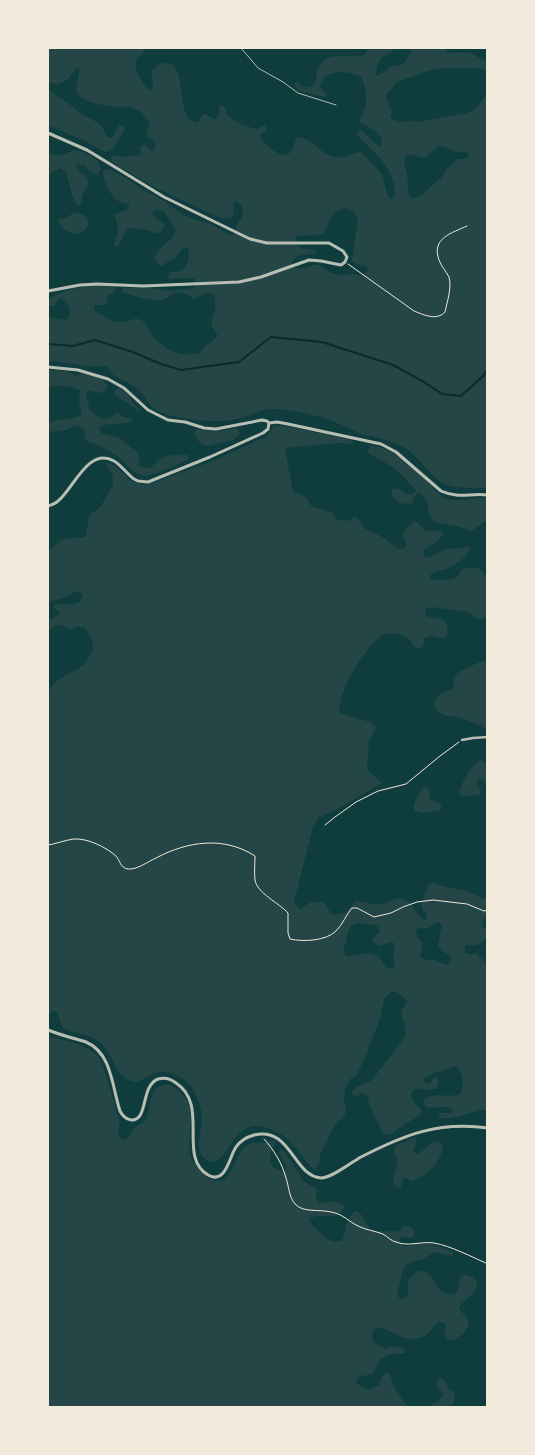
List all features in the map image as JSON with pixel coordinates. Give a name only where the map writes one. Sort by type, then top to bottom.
[{"type":"street","points":[[48,133],[87,150],[164,197],[256,241],[267,243],[329,244],[343,251],[346,257],[345,262],[341,265],[321,260],[309,260],[260,277],[239,282],[143,286],[97,284],[48,291]]},
{"type":"street","points":[[48,367],[78,370],[112,381],[126,390],[148,410],[168,420],[212,429],[262,420],[381,444],[396,452],[442,491],[450,495],[488,495]]},
{"type":"street","points":[[48,506],[59,500],[85,467],[95,460],[113,460],[134,480],[148,482],[210,458],[265,432],[270,423]]},
{"type":"street","points":[[462,740],[488,737]]},
{"type":"street","points":[[48,1030],[86,1043],[100,1051],[107,1066],[120,1111],[129,1119],[136,1119],[140,1115],[148,1089],[154,1082],[162,1078],[180,1085],[192,1104],[193,1146],[197,1161],[201,1168],[210,1176],[224,1173],[233,1152],[240,1142],[261,1134],[280,1140],[309,1173],[322,1178],[329,1176],[363,1156],[419,1132],[454,1126],[488,1128]]},
{"type":"lane","points":[[241,48],[258,68],[298,93],[336,105]]},
{"type":"path","points":[[345,262],[414,311],[425,315],[442,316],[445,312],[450,285],[438,258],[438,248],[446,235],[467,226]]},
{"type":"path","points":[[326,825],[335,817],[378,791],[406,784],[462,740]]},
{"type":"path","points":[[48,845],[76,839],[94,843],[117,857],[121,866],[128,869],[137,867],[183,846],[206,843],[232,845],[255,856],[255,883],[259,890],[282,906],[288,913],[288,933],[290,939],[294,940],[317,939],[335,932],[352,908],[357,908],[374,917],[391,913],[417,902],[433,900],[467,904],[484,911],[488,910]]},
{"type":"path","points":[[261,1134],[281,1164],[291,1200],[300,1208],[340,1215],[348,1218],[356,1225],[384,1235],[396,1242],[409,1245],[433,1242],[488,1264]]},
{"type":"shaded area","points":[[48,48],[145,48],[135,64],[141,81],[149,90],[153,88],[151,71],[163,63],[173,65],[177,71],[183,103],[190,120],[198,122],[202,115],[205,114],[214,119],[217,118],[220,106],[223,105],[227,115],[242,125],[257,129],[265,125],[266,131],[260,134],[260,138],[277,153],[285,155],[290,153],[296,139],[299,137],[309,141],[325,153],[338,158],[361,152],[382,174],[387,194],[392,199],[395,196],[394,186],[388,169],[357,135],[357,132],[360,130],[363,131],[378,146],[381,146],[382,142],[379,135],[360,122],[366,98],[361,76],[337,72],[327,76],[320,86],[327,94],[326,97],[300,91],[294,85],[296,82],[304,87],[309,87],[315,82],[318,67],[323,61],[339,56],[361,56],[368,48],[395,48],[380,60],[376,76],[392,66],[401,65],[405,62],[412,48],[447,48],[446,51],[448,53],[469,53],[487,61],[487,70],[442,68],[428,71],[397,82],[386,96],[392,111],[390,117],[396,121],[418,122],[467,113],[476,108],[487,95],[488,486],[485,488],[466,488],[447,485],[435,478],[410,452],[400,445],[365,435],[315,416],[293,410],[270,409],[237,419],[219,421],[176,417],[155,409],[138,389],[112,374],[107,366],[48,362],[48,317],[64,320],[68,318],[70,312],[68,305],[62,299],[58,299],[55,306],[51,306],[48,304],[49,299],[62,292],[92,285],[109,284],[115,286],[116,290],[108,295],[105,305],[95,305],[94,310],[117,322],[135,319],[143,321],[154,338],[172,351],[185,354],[200,353],[205,346],[218,336],[211,325],[215,306],[213,294],[208,293],[194,299],[187,294],[178,292],[164,300],[158,300],[142,298],[123,292],[124,288],[145,287],[168,291],[194,288],[196,285],[193,278],[169,279],[167,276],[171,271],[177,272],[184,269],[189,253],[187,248],[183,248],[176,257],[161,266],[155,259],[157,252],[172,238],[176,230],[164,211],[157,209],[153,211],[153,215],[165,225],[160,233],[129,228],[117,247],[114,246],[118,229],[115,215],[126,211],[130,204],[122,203],[113,196],[105,183],[103,171],[110,169],[163,200],[183,215],[209,223],[230,235],[234,234],[243,216],[242,206],[237,201],[234,201],[231,218],[224,219],[152,186],[112,162],[111,158],[113,155],[123,157],[140,155],[140,148],[144,144],[154,151],[156,143],[147,136],[150,125],[145,116],[133,108],[101,105],[82,98],[76,90],[80,70],[77,67],[68,79],[62,83],[53,84],[48,82]],"holes":[[[441,146],[454,151],[468,153],[469,156],[466,159],[458,159],[447,169],[441,178],[419,197],[413,198],[409,195],[404,163],[405,158],[407,155],[423,158]],[[345,208],[353,212],[358,219],[352,260],[367,267],[368,271],[360,276],[354,274],[338,275],[319,265],[302,269],[294,267],[292,262],[294,259],[302,255],[315,253],[316,250],[301,248],[296,245],[295,239],[297,236],[325,233],[333,214]]]},
{"type":"shaded area","points":[[48,90],[102,127],[107,137],[113,136],[119,125],[123,126],[125,128],[115,146],[110,151],[105,152],[48,125]]},
{"type":"shaded area","points":[[75,150],[84,152],[95,159],[101,170],[96,175],[90,172],[85,165],[79,164],[76,166],[78,171],[86,176],[88,181],[82,196],[81,205],[78,206],[72,195],[66,172],[59,168],[48,175],[48,152],[62,155]]},
{"type":"shaded area","points":[[75,213],[84,216],[88,220],[88,225],[79,233],[72,233],[65,229],[58,220],[65,219]]},
{"type":"shaded area","points":[[48,370],[66,371],[77,376],[82,373],[90,374],[106,383],[108,386],[104,392],[100,393],[89,390],[86,394],[90,411],[103,419],[110,418],[118,413],[132,419],[132,422],[103,425],[99,428],[101,433],[120,438],[137,452],[139,465],[147,468],[150,467],[169,455],[188,455],[189,458],[181,463],[146,476],[133,471],[117,456],[87,441],[84,429],[81,427],[77,426],[48,434],[48,423],[77,417],[82,412],[79,402],[80,391],[68,386],[48,387]]},
{"type":"shaded area","points":[[118,388],[126,392],[141,412],[115,395],[115,391]]},
{"type":"shaded area","points":[[274,426],[285,426],[353,440],[352,444],[339,443],[285,448],[293,491],[307,498],[311,506],[332,512],[336,519],[348,521],[355,517],[366,529],[400,549],[406,547],[407,544],[403,537],[403,532],[414,522],[418,522],[425,530],[443,532],[443,535],[435,543],[423,550],[425,557],[433,556],[446,549],[467,546],[470,547],[469,551],[457,563],[430,575],[430,579],[453,579],[458,577],[463,569],[476,567],[485,576],[488,589],[487,615],[483,619],[478,619],[468,612],[427,608],[426,616],[445,622],[448,630],[447,636],[443,638],[429,636],[424,639],[421,648],[417,648],[405,636],[387,634],[377,639],[361,658],[342,694],[340,713],[370,722],[376,726],[369,740],[367,770],[382,783],[338,809],[319,817],[313,827],[294,902],[300,910],[309,903],[323,901],[332,915],[334,915],[346,911],[356,901],[380,904],[400,898],[409,902],[419,916],[426,920],[427,915],[422,909],[422,903],[429,884],[435,883],[487,898],[487,916],[483,920],[482,926],[487,930],[487,937],[478,944],[467,945],[465,952],[467,954],[477,954],[487,964],[487,1110],[443,1118],[438,1116],[440,1113],[453,1113],[454,1111],[447,1107],[426,1107],[423,1101],[431,1096],[460,1094],[462,1087],[461,1072],[456,1066],[439,1071],[423,1079],[423,1082],[430,1084],[433,1078],[438,1077],[438,1084],[433,1089],[416,1089],[413,1091],[411,1095],[413,1100],[422,1111],[419,1116],[390,1135],[383,1133],[369,1104],[368,1096],[362,1093],[357,1096],[352,1094],[352,1091],[372,1080],[404,1038],[405,1028],[401,1012],[407,1002],[405,998],[396,992],[391,992],[384,999],[380,1019],[363,1062],[356,1076],[351,1078],[345,1088],[345,1115],[334,1126],[320,1155],[319,1165],[316,1168],[312,1168],[284,1136],[267,1128],[255,1126],[245,1129],[237,1136],[220,1159],[214,1162],[207,1160],[200,1152],[199,1147],[202,1117],[199,1102],[186,1081],[167,1072],[157,1072],[140,1081],[131,1081],[121,1074],[101,1043],[88,1035],[63,1028],[56,1011],[52,1011],[48,1015],[48,689],[57,681],[84,665],[92,652],[93,645],[91,637],[85,628],[77,626],[71,630],[59,625],[48,630],[48,620],[59,614],[54,606],[57,604],[78,603],[81,601],[83,594],[76,591],[63,598],[48,602],[48,553],[59,541],[86,536],[89,516],[101,506],[113,485],[112,474],[107,463],[115,466],[137,484],[150,484],[207,463],[266,437]],"holes":[[[436,922],[440,922],[442,925],[438,945],[442,951],[451,956],[451,960],[446,965],[432,959],[426,960],[420,956],[423,944],[417,937],[416,930],[419,928],[427,929]],[[359,923],[375,925],[379,928],[380,932],[372,940],[375,944],[380,946],[390,942],[394,943],[395,967],[393,969],[385,966],[375,955],[347,956],[343,952],[349,929],[352,925]]]},
{"type":"shaded area","points":[[237,428],[240,433],[234,440],[207,446],[198,441],[194,431],[198,429],[218,431]]},
{"type":"shaded area","points":[[371,446],[387,450],[404,460],[445,498],[454,500],[487,498],[487,521],[469,531],[460,527],[435,522],[430,517],[427,503],[421,494],[417,493],[412,503],[405,504],[399,502],[392,495],[391,491],[393,489],[398,488],[406,494],[412,495],[416,490],[391,466],[368,453]]},
{"type":"shaded area","points":[[487,659],[487,730],[468,720],[439,712],[433,705],[441,694],[453,689],[455,675]]},
{"type":"shaded area","points":[[479,761],[487,764],[487,786],[479,779],[476,784],[481,790],[479,795],[463,796],[459,793],[462,784],[469,771]]},
{"type":"shaded area","points":[[424,787],[429,789],[430,799],[442,805],[440,810],[423,813],[414,810],[415,801]]},
{"type":"shaded area","points":[[48,1036],[84,1047],[101,1060],[119,1118],[120,1139],[127,1139],[133,1130],[145,1121],[151,1098],[156,1089],[165,1085],[171,1086],[184,1096],[188,1103],[191,1118],[189,1144],[192,1160],[208,1178],[215,1181],[223,1180],[230,1173],[247,1145],[274,1140],[275,1144],[272,1148],[270,1161],[275,1168],[284,1171],[286,1169],[279,1152],[281,1149],[304,1182],[316,1188],[318,1203],[335,1202],[344,1206],[337,1215],[319,1216],[310,1219],[310,1222],[317,1230],[328,1239],[342,1241],[348,1220],[356,1211],[361,1214],[369,1227],[374,1230],[399,1232],[404,1226],[410,1227],[414,1232],[414,1236],[411,1238],[400,1238],[399,1240],[403,1246],[429,1243],[453,1252],[453,1256],[451,1256],[434,1252],[424,1259],[410,1262],[405,1266],[402,1273],[397,1294],[399,1298],[403,1299],[406,1296],[409,1280],[419,1271],[427,1272],[437,1288],[447,1294],[457,1292],[460,1278],[463,1275],[471,1277],[477,1283],[477,1287],[459,1307],[468,1321],[466,1331],[453,1340],[447,1339],[444,1335],[445,1323],[439,1321],[422,1337],[409,1339],[377,1328],[372,1334],[376,1344],[387,1349],[391,1346],[401,1348],[405,1350],[405,1353],[385,1356],[379,1361],[374,1372],[360,1376],[356,1381],[357,1384],[368,1390],[379,1385],[384,1373],[388,1373],[397,1392],[410,1407],[48,1407]]},
{"type":"shaded area","points":[[413,1138],[417,1140],[413,1151],[417,1154],[436,1141],[440,1142],[443,1146],[442,1152],[436,1163],[423,1176],[412,1181],[403,1178],[401,1187],[397,1188],[393,1183],[397,1162],[394,1149],[399,1144]]},
{"type":"shaded area","points":[[441,1378],[449,1389],[454,1392],[454,1402],[447,1407],[428,1407],[443,1395],[437,1385],[438,1380]]},
{"type":"waterway","points":[[48,344],[73,346],[95,340],[181,370],[239,362],[271,337],[322,342],[393,365],[442,394],[461,396],[488,370]]}]
